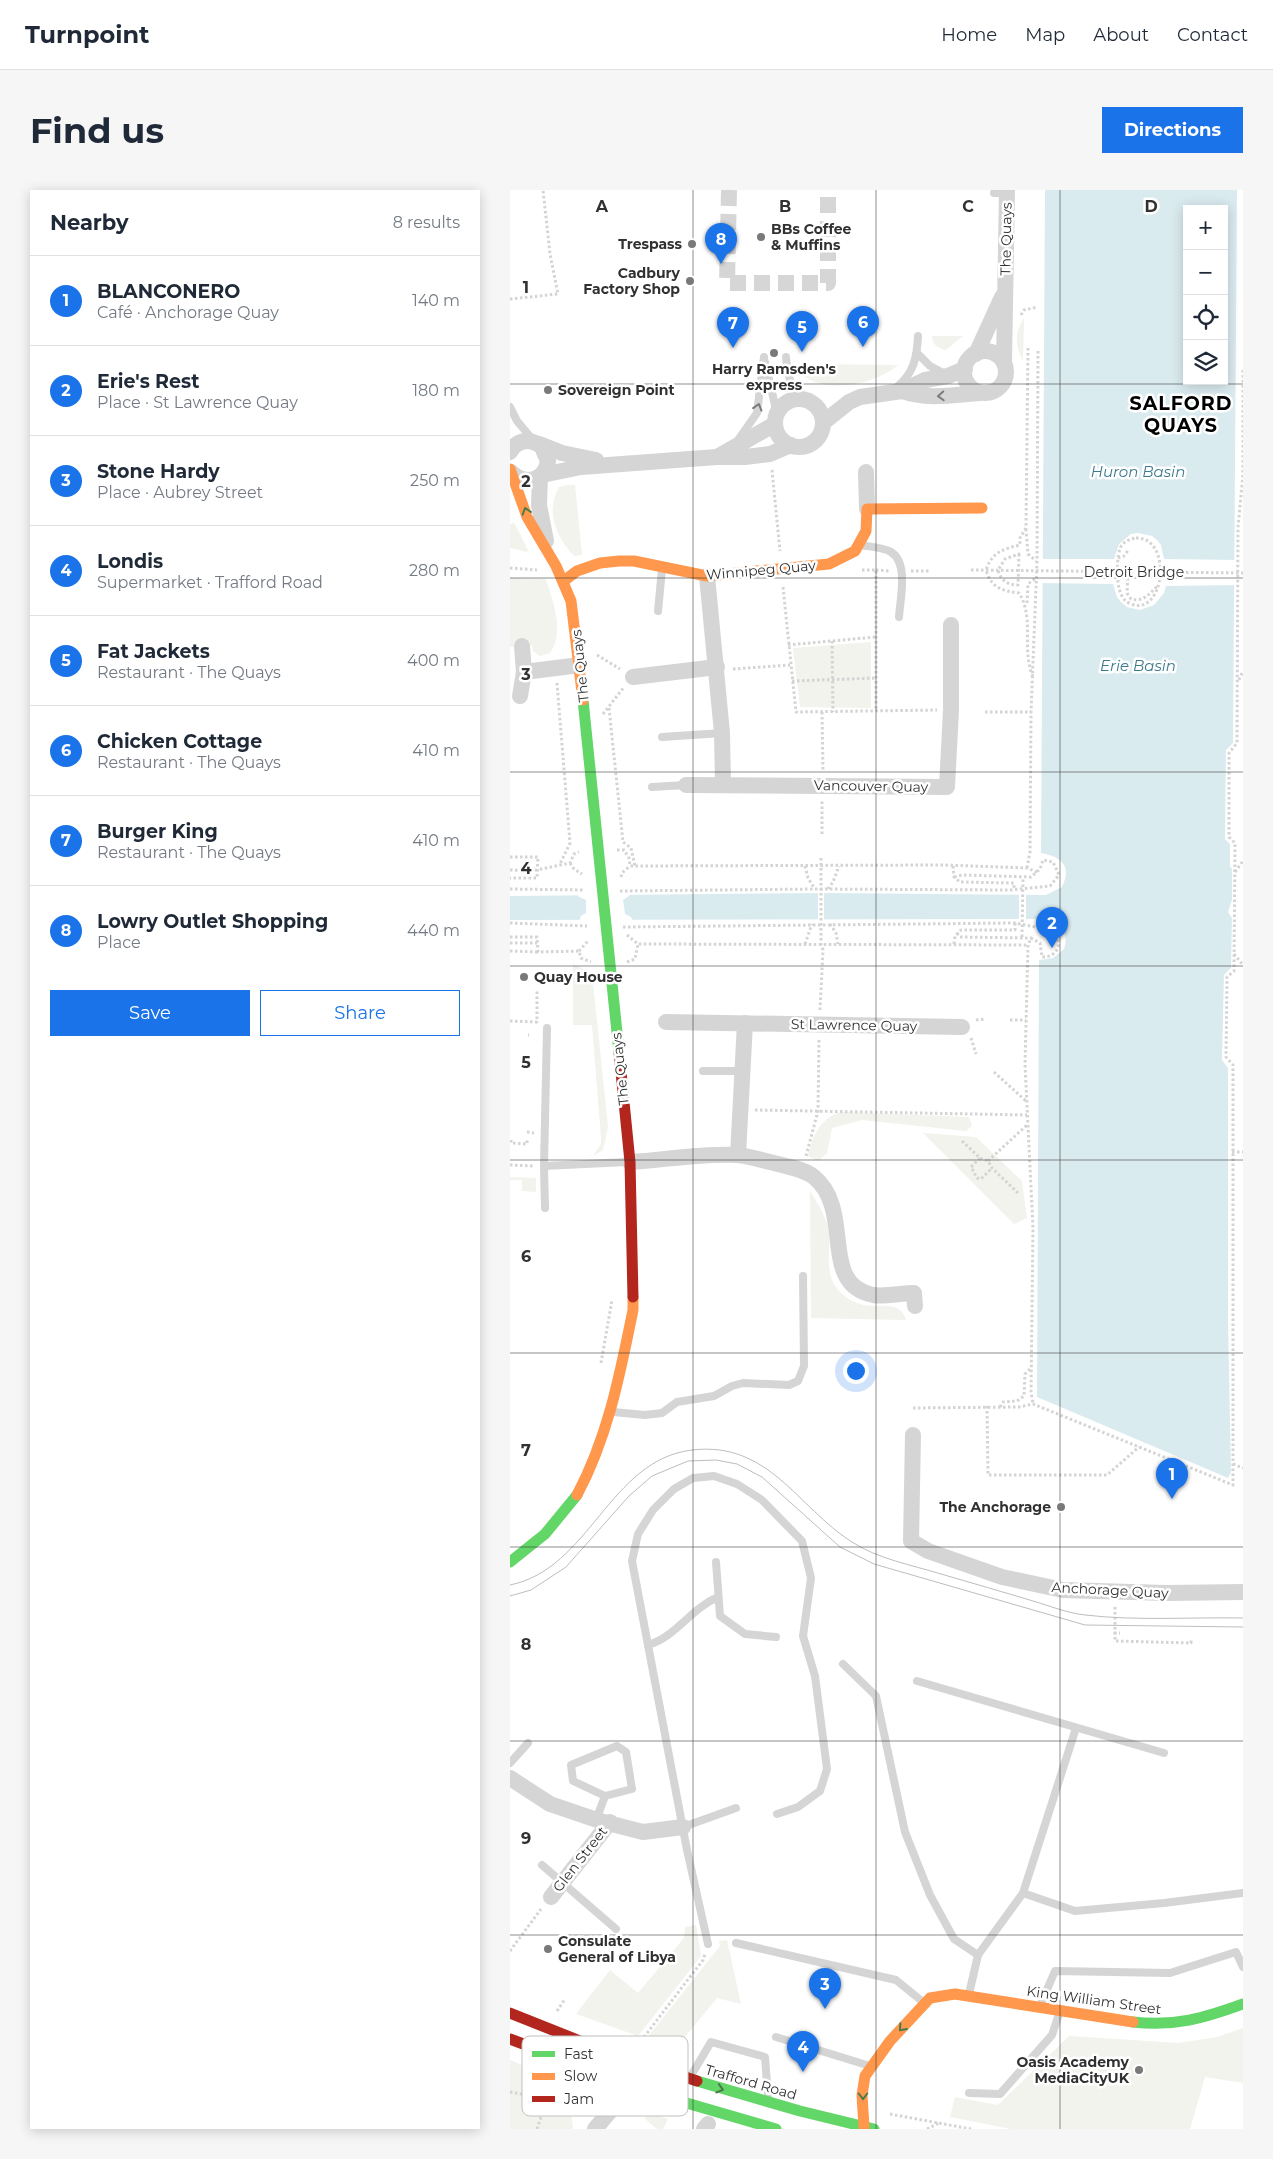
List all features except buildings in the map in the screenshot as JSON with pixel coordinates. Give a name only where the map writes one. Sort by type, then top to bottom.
[{"type":"main road","name":"The Quays","points":[[510,1562],[545,1534],[577,1494],[594,1460],[611,1412],[626,1353],[633,1310],[630,1162],[574,616],[565,580],[547,547],[530,523],[511,471]]},
{"type":"main road","points":[[859,545],[866,531],[867,509],[982,508]]},
{"type":"main road","name":"Winnipeg Quay","points":[[565,580],[577,571],[600,563],[634,560],[707,576],[829,564],[855,551],[859,545]]},
{"type":"main road","name":"King William Street","points":[[924,2003],[930,1998],[942,1995],[968,1996],[1060,2012],[1157,2025],[1201,2019],[1243,2004]]},
{"type":"main road","points":[[869,2128],[862,2095],[865,2076],[870,2067],[924,2003]]},
{"type":"main road","name":"Trafford Road","points":[[510,2013],[568,2036]]},
{"type":"main road","points":[[510,2039],[522,2044]]},
{"type":"main road","name":"Trafford Road","points":[[688,2079],[768,2103],[869,2128]]},
{"type":"main road","points":[[688,2104],[776,2129]]},
{"type":"street","name":"The Quays","points":[[1003,192],[1006,289],[1004,363]]},
{"type":"street","name":"The Quays","points":[[976,354],[1006,289]]},
{"type":"street","points":[[897,392],[917,396],[939,397],[993,392],[1001,386],[1006,372],[1004,363],[994,354],[985,352],[976,354],[968,361],[965,369],[967,382],[980,393]]},
{"type":"street","points":[[717,457],[776,419],[786,403],[798,398],[809,401],[849,402],[897,392],[925,380],[948,376],[965,369]]},
{"type":"street","points":[[809,401],[819,408],[824,422]]},
{"type":"street","points":[[776,419],[780,437],[791,445],[799,447],[814,442],[819,437],[824,422],[849,402]]},
{"type":"street","points":[[510,452],[515,445],[523,441],[537,443],[574,456],[627,464]]},
{"type":"street","name":"The Quays","points":[[537,443],[545,450],[548,461],[541,476],[539,509],[547,547]]},
{"type":"street","points":[[511,471],[519,479],[527,481],[573,468],[717,457],[745,457],[770,454],[791,445]]},
{"type":"street","points":[[866,472],[867,509]]},
{"type":"street","points":[[707,576],[723,668],[723,785]]},
{"type":"street","name":"Vancouver Quay","points":[[686,785],[947,787],[951,710],[951,625]]},
{"type":"street","points":[[520,696],[524,672],[522,646]]},
{"type":"street","points":[[524,672],[580,665]]},
{"type":"street","points":[[632,676],[723,668]]},
{"type":"street","name":"St Lawrence Quay","points":[[666,1022],[819,1023],[968,1027]]},
{"type":"street","points":[[738,1155],[745,1023]]},
{"type":"street","points":[[630,1162],[738,1155],[803,1171],[814,1177],[830,1200],[836,1214],[841,1269],[846,1278],[858,1289],[873,1295],[914,1300]]},
{"type":"street","name":"Anchorage Quay","points":[[913,1435],[911,1540],[928,1551],[1002,1577],[1063,1590],[1243,1592]]},
{"type":"street","points":[[510,1778],[550,1804],[603,1821],[643,1832],[683,1827]]},
{"type":"street","name":"Glen Street","points":[[551,1897],[603,1821]]},
{"type":"street","points":[[597,2126],[606,2116]]},
{"type":"lane","points":[[897,392],[906,379],[917,353],[918,336]]},
{"type":"lane","points":[[917,353],[930,366],[948,376]]},
{"type":"lane","points":[[786,357],[788,379],[793,388],[809,401]]},
{"type":"lane","points":[[732,448],[757,413],[764,358],[776,419]]},
{"type":"lane","points":[[510,407],[519,424],[537,443]]},
{"type":"lane","points":[[859,545],[882,548],[892,553],[898,559],[901,572],[899,617]]},
{"type":"lane","points":[[658,611],[662,567]]},
{"type":"lane","points":[[662,737],[722,733]]},
{"type":"lane","points":[[652,787],[686,785]]},
{"type":"lane","points":[[545,1208],[547,1028]]},
{"type":"lane","points":[[703,1071],[743,1071]]},
{"type":"lane","points":[[544,1166],[630,1162]]},
{"type":"lane","points":[[611,1412],[662,1413],[677,1402],[714,1396],[732,1386],[743,1383],[788,1385],[798,1381],[804,1366],[803,1276]]},
{"type":"lane","points":[[708,1944],[683,1827],[632,1561],[638,1534],[653,1510],[674,1489],[693,1478],[714,1476],[737,1484],[762,1500],[802,1541],[811,1578],[803,1636],[815,1676],[827,1769],[820,1790],[798,1807],[777,1814]]},
{"type":"lane","points":[[716,1562],[720,1616],[745,1634],[776,1637]]},
{"type":"lane","points":[[648,1645],[662,1641],[702,1604],[718,1597]]},
{"type":"lane","points":[[843,1664],[876,1696],[905,1832],[930,1895],[954,1939],[978,1954]]},
{"type":"lane","points":[[917,1681],[1164,1753]]},
{"type":"lane","points":[[968,1996],[978,1954],[1023,1893],[1076,1728]]},
{"type":"lane","points":[[510,1763],[528,1743]]},
{"type":"lane","points":[[617,1746],[626,1752],[632,1790],[605,1796],[573,1781],[571,1765],[617,1746]]},
{"type":"lane","points":[[603,1821],[605,1796]]},
{"type":"lane","points":[[683,1827],[736,1808]]},
{"type":"lane","points":[[542,1865],[616,1929]]},
{"type":"lane","points":[[1023,1893],[1075,1910],[1164,1903],[1243,1893]]},
{"type":"lane","points":[[736,1944],[896,1980],[924,2003]]},
{"type":"lane","points":[[1039,2008],[1055,1971],[1170,1973],[1236,1952],[1243,1967]]},
{"type":"lane","points":[[970,2093],[1000,2094],[1052,2035],[1060,2012]]},
{"type":"lane","points":[[776,2037],[870,2067]]},
{"type":"lane","points":[[688,2079],[711,2042],[766,2057],[768,2103]]},
{"type":"path","points":[[510,299],[558,294],[550,254],[543,190]]},
{"type":"path","points":[[1028,348],[1026,528],[1028,554],[1037,562]]},
{"type":"path","points":[[1027,868],[1030,852],[1031,712],[1034,678],[1037,562],[1038,349]]},
{"type":"path","points":[[914,1408],[1027,1407],[1033,1404],[1233,1485],[1233,1066],[1226,1057],[1227,977],[1234,971],[1235,843],[1229,837],[1229,752],[1237,743],[1238,527],[1243,475],[1243,370]]},
{"type":"path","points":[[772,474],[796,712],[951,710]]},
{"type":"path","points":[[1026,528],[1020,538],[1020,545],[1001,550],[992,557],[986,570],[991,582],[998,589],[1019,593],[1027,605]]},
{"type":"path","points":[[1144,538],[1153,543],[1159,561],[1158,586],[1154,598],[1146,604],[1135,605],[1126,601],[1120,592],[1118,558],[1121,546],[1127,540],[1144,538]]},
{"type":"path","points":[[1118,558],[1124,556],[1129,549]]},
{"type":"path","points":[[1019,554],[1018,585],[1012,586],[1002,580],[998,570],[1005,559],[1019,554]]},
{"type":"path","points":[[854,567],[876,570],[876,710]]},
{"type":"path","points":[[510,568],[545,570]]},
{"type":"path","name":"Detroit Bridge","points":[[971,570],[1243,573]]},
{"type":"path","points":[[901,572],[930,571]]},
{"type":"path","points":[[1128,573],[1127,594],[1131,598],[1140,600],[1146,598],[1158,586]]},
{"type":"path","points":[[1034,678],[1027,664],[1027,605],[1028,584],[1036,578]]},
{"type":"path","points":[[788,645],[875,637]]},
{"type":"path","points":[[832,641],[833,712]]},
{"type":"path","points":[[723,668],[790,665]]},
{"type":"path","points":[[1238,682],[1243,671]]},
{"type":"path","points":[[792,681],[876,678]]},
{"type":"path","points":[[557,682],[570,843],[560,864]]},
{"type":"path","points":[[608,708],[623,842],[631,848],[635,866]]},
{"type":"path","points":[[984,712],[1031,712]]},
{"type":"path","points":[[1237,731],[1243,735]]},
{"type":"path","points":[[619,850],[624,850],[629,858],[630,866]]},
{"type":"path","points":[[570,863],[574,854],[580,851]]},
{"type":"path","points":[[803,1171],[818,1111],[819,1023],[823,950],[821,944],[821,856]]},
{"type":"path","points":[[510,857],[538,857],[537,878],[510,878]]},
{"type":"path","points":[[611,891],[1014,889],[1050,886],[1059,875],[1057,866],[1049,860],[1043,860],[1037,872],[1031,877],[962,875],[954,878]]},
{"type":"path","points":[[1234,872],[1243,861]]},
{"type":"path","points":[[510,870],[532,871],[570,863]]},
{"type":"path","points":[[570,863],[574,869],[584,875]]},
{"type":"path","points":[[622,874],[630,866],[953,866],[1027,868],[1037,872]]},
{"type":"path","points":[[805,866],[808,878],[815,889]]},
{"type":"path","points":[[828,889],[834,882],[839,866]]},
{"type":"path","points":[[953,866],[954,878]]},
{"type":"path","points":[[1022,937],[1023,877]]},
{"type":"path","points":[[954,878],[960,882],[1014,883],[1014,889]]},
{"type":"path","points":[[510,889],[586,890]]},
{"type":"path","points":[[510,923],[593,926]]},
{"type":"path","points":[[613,927],[1015,923],[1052,930],[1058,938],[1058,948],[1052,956],[1042,957],[1040,943],[1031,938],[960,936],[958,933]]},
{"type":"path","points":[[954,944],[954,936],[961,930],[1015,930],[1015,923]]},
{"type":"path","points":[[805,944],[812,924]]},
{"type":"path","points":[[830,924],[836,933],[838,944]]},
{"type":"path","points":[[510,937],[536,937],[535,943],[538,952]]},
{"type":"path","points":[[629,938],[638,944],[1028,945]]},
{"type":"path","points":[[1031,938],[1028,945],[1026,1101],[1033,1228],[1033,1404]]},
{"type":"path","points":[[510,943],[535,943]]},
{"type":"path","points":[[510,951],[579,951],[587,944]]},
{"type":"path","points":[[629,962],[635,959],[638,944]]},
{"type":"path","points":[[579,951],[581,958],[591,962]]},
{"type":"path","points":[[1234,954],[1243,965]]},
{"type":"path","points":[[510,1021],[537,1022],[537,990]]},
{"type":"path","points":[[976,1054],[968,1027],[985,1019]]},
{"type":"path","points":[[1010,1020],[1026,1020]]},
{"type":"path","points":[[994,1072],[1026,1101]]},
{"type":"path","points":[[740,1110],[1027,1115]]},
{"type":"path","points":[[988,1161],[1028,1124]]},
{"type":"path","points":[[511,1140],[511,1143],[526,1144],[526,1138]]},
{"type":"path","points":[[962,1141],[980,1158],[988,1161],[992,1168],[1018,1193]]},
{"type":"path","points":[[1232,1152],[1243,1152]]},
{"type":"path","points":[[980,1158],[971,1167],[977,1178],[981,1179],[992,1168]]},
{"type":"path","points":[[510,1165],[544,1166]]},
{"type":"path","points":[[600,1372],[602,1346],[613,1295]]},
{"type":"path","points":[[1000,1407],[1003,1402],[1017,1401],[1024,1396],[1025,1374],[1032,1366]]},
{"type":"path","points":[[987,1406],[988,1475],[1107,1475],[1139,1447]]},
{"type":"path","points":[[1233,1464],[1243,1468]]},
{"type":"path","points":[[1115,1592],[1115,1641],[1191,1642],[1191,1639]]},
{"type":"path","points":[[1114,1633],[1120,1634]]},
{"type":"path","points":[[510,1951],[551,1897]]},
{"type":"path","points":[[645,2036],[704,1960],[708,1944]]},
{"type":"path","points":[[557,2012],[565,1999]]},
{"type":"path","points":[[537,2129],[541,2116]]},
{"type":"path","points":[[586,2116],[597,2126]]},
{"type":"path","points":[[939,2123],[927,2128],[923,2120],[939,2123],[971,2129]]},
{"type":"shaded area","points":[[1024,318],[1023,361],[1018,349],[1017,334]]},
{"type":"shaded area","points":[[932,336],[963,336],[946,350],[936,346]]},
{"type":"shaded area","points":[[803,364],[898,365],[889,372],[865,382],[826,385],[804,376]]},
{"type":"shaded area","points":[[575,485],[582,555],[574,556],[562,541],[554,523],[553,505],[555,496],[559,487]]},
{"type":"shaded area","points":[[514,522],[528,550],[527,552],[510,548],[510,525]]},
{"type":"shaded area","points":[[510,578],[546,579],[557,626],[557,636],[550,653],[540,656],[533,651],[532,645],[510,647]]},
{"type":"shaded area","points":[[871,642],[871,708],[800,707],[793,648]]},
{"type":"shaded area","points":[[573,964],[592,973],[608,1127],[603,1150],[593,1156],[601,1144],[601,1137],[592,1025],[573,1025]]},
{"type":"shaded area","points":[[841,1112],[969,1117],[972,1126],[966,1131],[862,1120],[832,1128],[827,1153],[818,1161],[808,1156],[818,1129],[828,1119]]},
{"type":"shaded area","points":[[923,1133],[976,1137],[1022,1181],[1027,1218],[1014,1224]]},
{"type":"shaded area","points":[[510,1177],[536,1178],[536,1192],[522,1191],[522,1180],[510,1180]]},
{"type":"shaded area","points":[[810,1191],[822,1211],[828,1227],[831,1278],[840,1292],[854,1302],[863,1305],[894,1307],[903,1314],[906,1320],[811,1318]]},
{"type":"shaded area","points":[[696,1925],[701,1956],[638,2036],[576,2014],[610,1970],[638,1993],[684,1938],[685,1927]]},
{"type":"shaded area","points":[[727,1940],[741,2004],[717,1998],[686,2036],[648,2036],[720,1946],[719,1941]]},
{"type":"shaded area","name":"Oasis Academy MediaCityUK","points":[[1243,2028],[1243,2083],[1205,2077],[1190,2129],[1011,2129],[950,2117],[955,2097],[998,2105],[1069,2036],[1179,2043],[1217,2037]]},
{"type":"shaded area","points":[[510,2060],[522,2065],[522,2116],[571,2116],[573,2127],[572,2129],[510,2129]]},
{"type":"shaded area","points":[[646,2116],[659,2116],[668,2119],[663,2129],[657,2129],[645,2119]]},
{"type":"water","name":"Erie Basin","points":[[1045,190],[1237,190],[1233,743],[1226,750],[1225,839],[1230,844],[1232,900],[1228,912],[1232,918],[1231,968],[1224,975],[1222,1060],[1228,1068],[1228,1320],[1231,1472],[1228,1478],[1037,1397],[1039,960],[1053,958],[1064,949],[1066,938],[1060,926],[1046,919],[510,920],[510,896],[824,893],[1046,895],[1062,887],[1066,873],[1060,860],[1041,853]]},
{"type":"pier","points":[[1138,533],[1152,536],[1157,540],[1161,545],[1164,559],[1238,560],[1238,585],[1166,586],[1164,593],[1154,605],[1140,610],[1127,607],[1121,602],[1117,597],[1113,584],[1039,583],[1039,559],[1114,559],[1119,544],[1131,534]]},
{"type":"pier","points":[[818,891],[824,891],[824,920],[818,920]]},
{"type":"pier","points":[[630,892],[629,896],[623,900],[625,914],[631,917],[633,922],[579,922],[581,916],[586,913],[586,900],[579,897],[577,893]]},
{"type":"pier","points":[[1019,893],[1026,893],[1026,921],[1019,921]]},
{"type":"tunnel","points":[[729,190],[727,283],[828,283],[828,190]]},
{"type":"tram line","points":[[510,1585],[537,1575],[561,1559],[619,1493],[640,1473],[664,1458],[692,1450],[719,1450],[742,1456],[762,1466],[832,1528],[862,1548],[895,1561],[1078,1614],[1124,1618],[1243,1618]]},
{"type":"tram line","points":[[510,1596],[531,1590],[566,1567],[629,1496],[652,1476],[688,1461],[716,1460],[737,1464],[762,1477],[840,1547],[874,1564],[1085,1625],[1243,1627]]},
{"type":"traffic: fast","points":[[583,700],[619,1052]]},
{"type":"traffic: fast","points":[[510,1562],[545,1534],[577,1495]]},
{"type":"traffic: fast","points":[[1133,2022],[1162,2023],[1189,2020],[1243,2004]]},
{"type":"traffic: fast","points":[[697,2081],[800,2111],[874,2129]]},
{"type":"traffic: fast","points":[[688,2103],[776,2129]]},
{"type":"traffic: slow","points":[[510,469],[527,517],[556,566],[571,601],[583,700]]},
{"type":"traffic: slow","points":[[565,580],[577,571],[600,563],[619,561],[634,561],[707,576],[829,564],[855,551],[866,531],[867,509],[982,508]]},
{"type":"traffic: slow","points":[[577,1495],[597,1451],[612,1405],[633,1310],[633,1297]]},
{"type":"traffic: slow","points":[[864,2127],[862,2095],[865,2076],[890,2041],[930,1998],[955,1994],[1133,2022]]},
{"type":"traffic: jam","points":[[619,1052],[630,1162],[633,1297]]},
{"type":"traffic: jam","points":[[510,2013],[568,2036]]},
{"type":"traffic: jam","points":[[510,2039],[522,2044]]},
{"type":"traffic: jam","points":[[688,2078],[697,2081]]},
{"type":"place","name":"BBs Coffee & Muffins","points":[[761,237]]},
{"type":"place","name":"Trespass","points":[[692,244]]},
{"type":"place","name":"Lowry Outlet Shopping","points":[[721,264]]},
{"type":"place","name":"Cadbury Factory Shop","points":[[690,281]]},
{"type":"place","name":"Chicken Cottage","points":[[863,347]]},
{"type":"place","name":"Burger King","points":[[733,348]]},
{"type":"place","name":"Fat Jackets","points":[[802,352]]},
{"type":"place","name":"Harry Ramsden's express","points":[[774,353]]},
{"type":"place","name":"Sovereign Point","points":[[548,390]]},
{"type":"place","name":"Erie's Rest","points":[[1052,948]]},
{"type":"place","name":"Quay House","points":[[524,977]]},
{"type":"place","name":"BLANCONERO","points":[[1172,1499]]},
{"type":"place","name":"The Anchorage","points":[[1061,1507]]},
{"type":"place","name":"Consulate General of Libya","points":[[548,1949]]},
{"type":"place","name":"Stone Hardy","points":[[825,2009]]},
{"type":"place","name":"Oasis Academy MediaCityUK","points":[[1139,2070]]},
{"type":"place","name":"Londis","points":[[803,2072]]},
{"type":"district","name":"SALFORD QUAYS","points":[[1181,414]]},
{"type":"water label","name":"Huron Basin","points":[[1138,472]]}]
